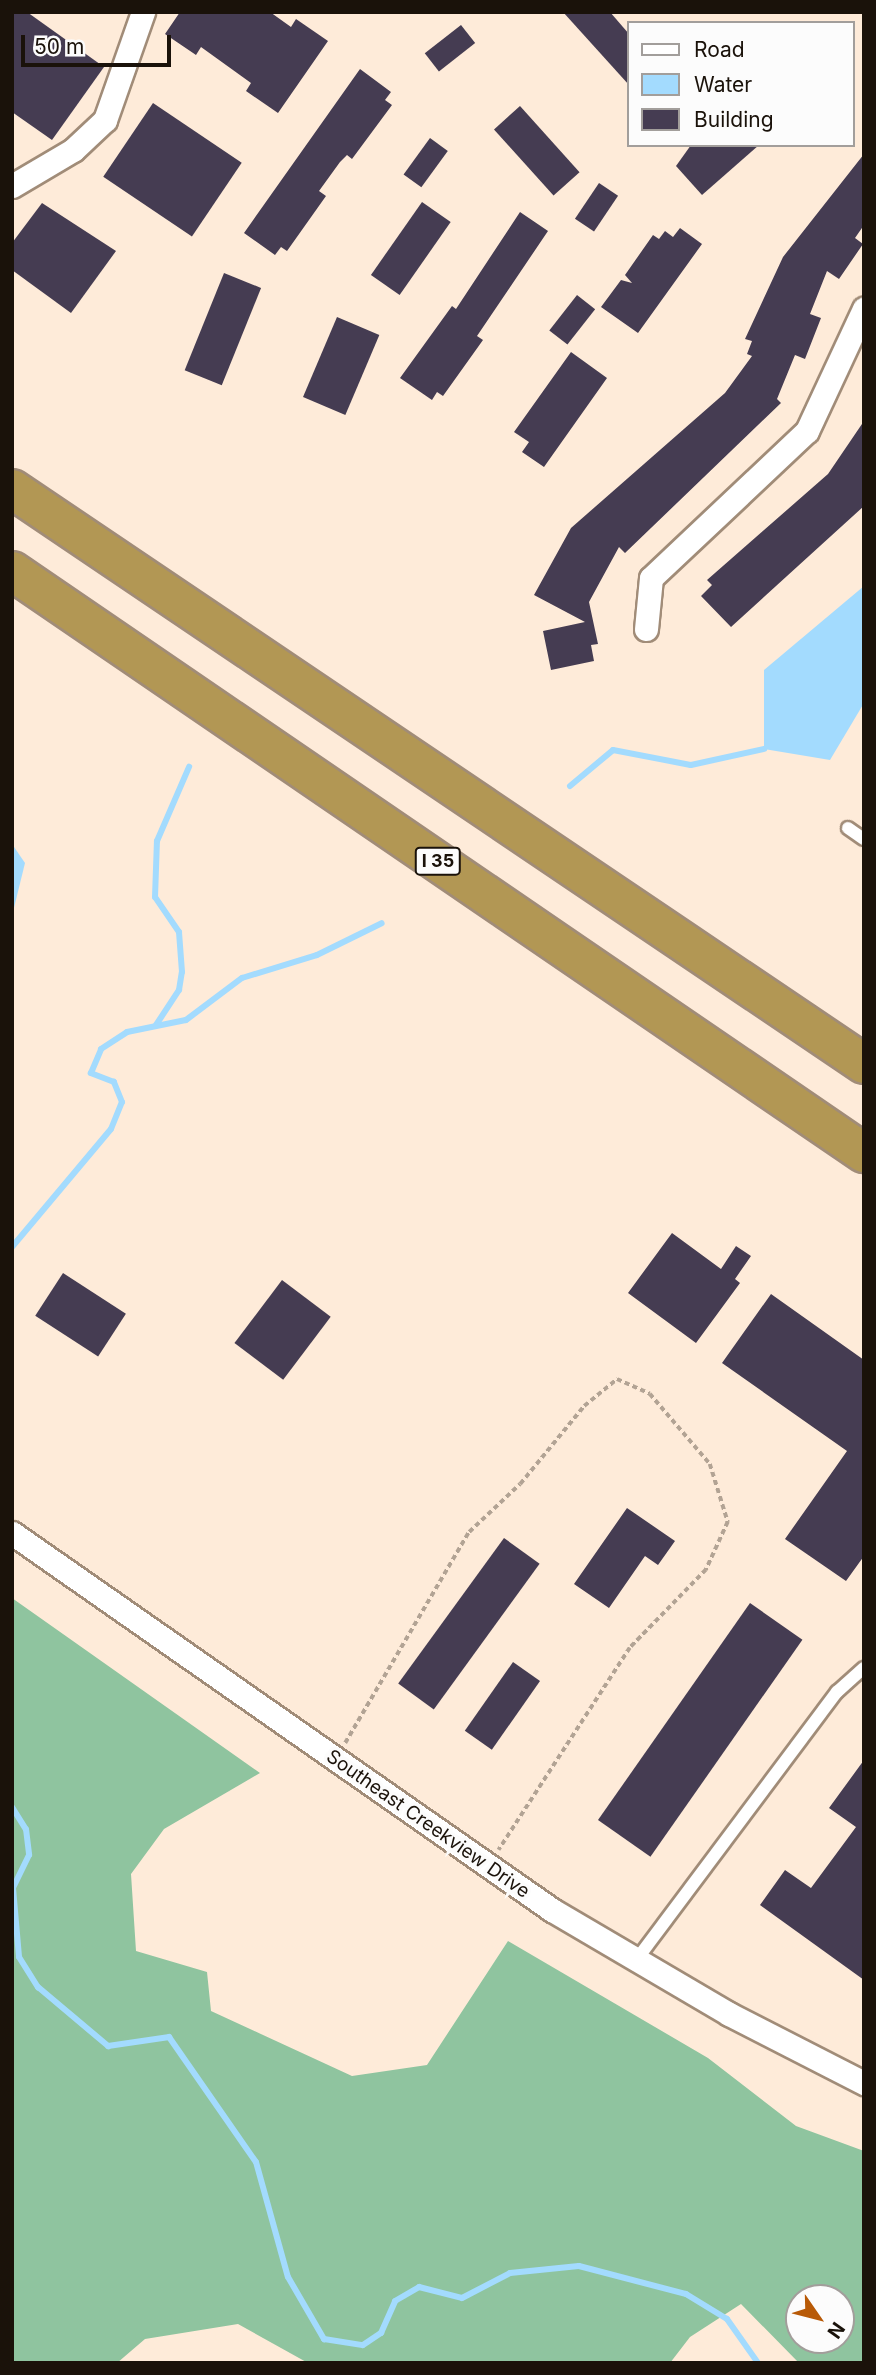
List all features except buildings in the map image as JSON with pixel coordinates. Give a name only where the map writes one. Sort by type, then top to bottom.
[{"type":"highway","points":[[12,489],[864,1065]]},
{"type":"highway","name":"I 35","points":[[12,571],[864,1153]]},
{"type":"street","points":[[12,186],[73,150],[105,120],[142,12]]},
{"type":"street","points":[[646,629],[651,578],[807,431],[864,309]]},
{"type":"street","name":"Southeast Creekview Drive","points":[[12,1533],[488,1866],[637,1959],[864,2083]]},
{"type":"lane","points":[[848,828],[864,839]]},
{"type":"lane","points":[[637,1959],[836,1692],[864,1668]]},
{"type":"path","points":[[335,1759],[469,1532],[520,1484],[584,1406],[617,1379],[650,1394],[710,1464],[728,1522],[706,1570],[629,1648],[488,1866]]},
{"type":"green space","points":[[12,1598],[260,1773],[164,1829],[131,1874],[136,1951],[207,1972],[211,2011],[352,2076],[427,2065],[508,1941],[708,2058],[796,2126],[864,2151],[864,2363],[799,2363],[790,2354],[855,2354],[855,2284],[785,2284],[785,2349],[741,2304],[690,2337],[670,2363],[308,2363],[238,2324],[145,2339],[117,2363],[12,2363]]},
{"type":"water","points":[[864,586],[864,703],[830,760],[764,749],[764,670]]},
{"type":"water","points":[[12,844],[25,863],[12,916]]},
{"type":"waterway","points":[[570,786],[613,750],[691,765],[764,749]]},
{"type":"waterway","points":[[156,1025],[179,990],[182,972],[179,932],[155,897],[157,841],[189,767]]},
{"type":"waterway","points":[[12,1247],[111,1129],[122,1102],[114,1082],[91,1073],[101,1049],[127,1032],[186,1020],[242,978],[317,955],[382,923]]},
{"type":"waterway","points":[[12,1807],[26,1829],[29,1855],[13,1888],[19,1957],[38,1987],[108,2046],[169,2037],[256,2162],[288,2277],[324,2339],[363,2345],[381,2333],[395,2301],[419,2287],[462,2298],[510,2273],[579,2266],[686,2294],[727,2319],[758,2363]]}]
